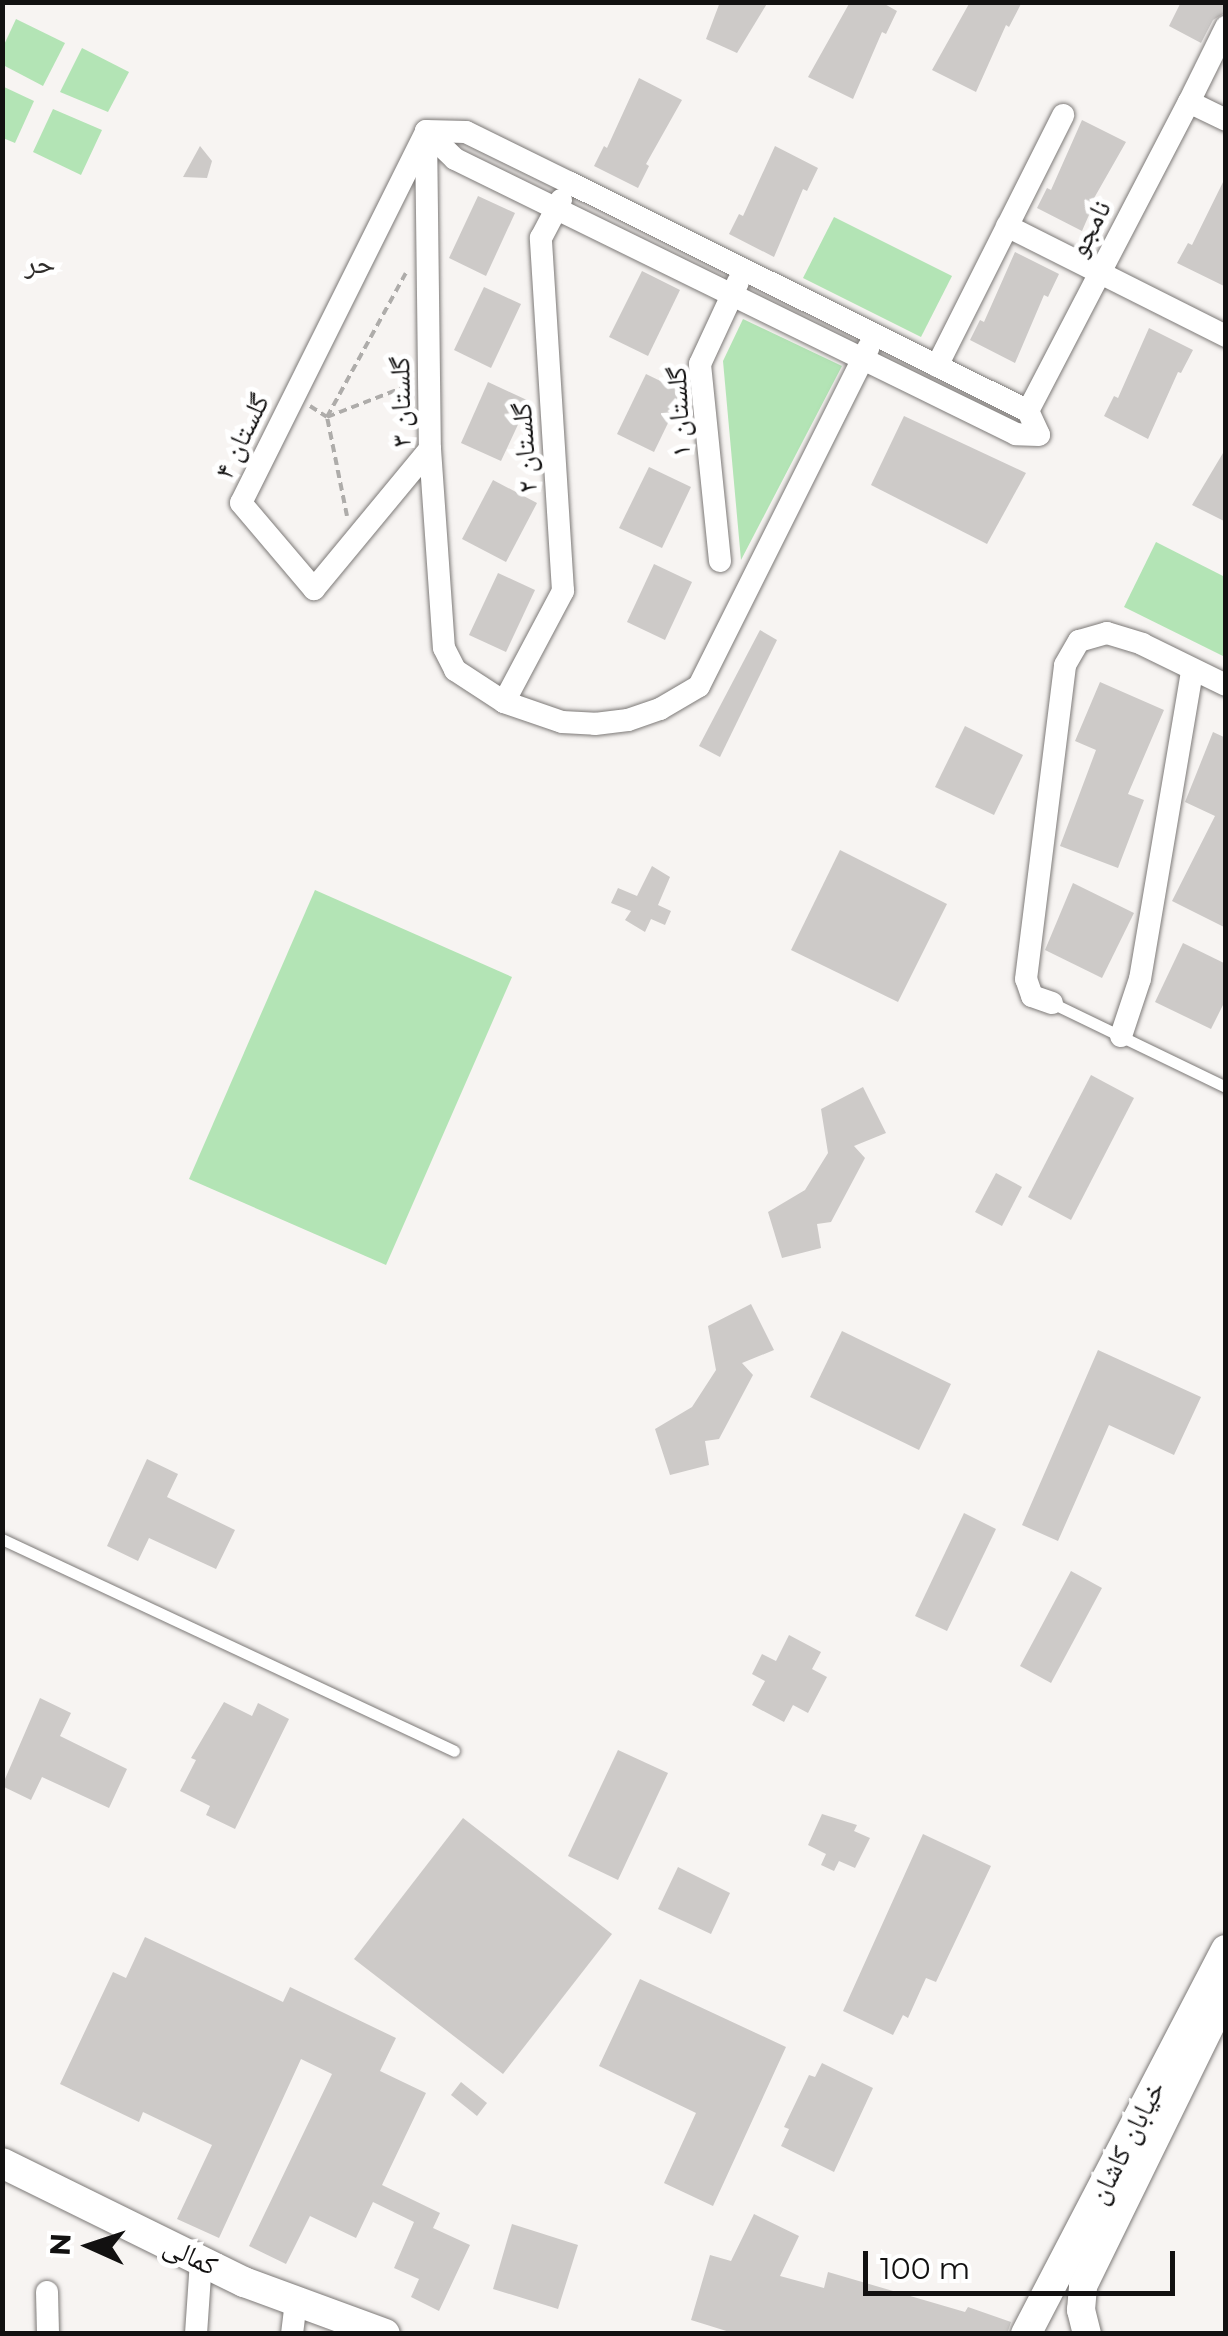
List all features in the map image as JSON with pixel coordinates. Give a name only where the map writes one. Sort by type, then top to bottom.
[{"type":"main road","name":"خیابان کاشان","points":[[1026,2334],[1226,1950]]},
{"type":"main road","name":"کمالی","points":[[2,2162],[201,2260],[296,2302],[385,2334]]},
{"type":"street","name":"نامجو","points":[[863,358],[1016,434],[1039,435],[1028,411],[1226,27]]},
{"type":"street","points":[[1189,102],[1222,118]]},
{"type":"street","points":[[936,366],[1062,115]]},
{"type":"street","points":[[426,130],[466,132],[1028,411]]},
{"type":"street","points":[[426,130],[455,160],[863,358]]},
{"type":"street","name":"گلستان ۳","points":[[426,130],[430,449],[444,648],[456,670],[504,702]]},
{"type":"street","name":"گلستان ۴","points":[[426,130],[241,503],[314,590],[430,449]]},
{"type":"street","name":"گلستان ۲","points":[[504,702],[563,590],[541,238],[570,183]]},
{"type":"street","points":[[1007,226],[1226,336]]},
{"type":"street","name":"گلستان ۱","points":[[720,560],[700,364],[744,270]]},
{"type":"street","points":[[504,702],[562,722],[595,724],[660,709],[699,686],[875,335]]},
{"type":"street","points":[[1052,1003],[1032,996],[1026,979],[1065,665],[1079,640],[1107,633],[1142,644],[1226,686]]},
{"type":"street","points":[[1120,1036],[1140,978],[1192,670]]},
{"type":"street","name":"خیابان کاشان","points":[[1087,2334],[1081,2310],[1083,2286],[1226,1994]]},
{"type":"street","points":[[196,2334],[201,2260]]},
{"type":"street","points":[[47,2292],[48,2334]]},
{"type":"street","points":[[292,2334],[296,2302]]},
{"type":"lane","points":[[1052,1003],[1226,1087]]},
{"type":"lane","points":[[2,1539],[454,1750]]},
{"type":"path","points":[[352,543],[327,417],[428,234]]},
{"type":"path","points":[[327,417],[430,378]]},
{"type":"green space","points":[[16,19],[65,43],[43,86],[3,65],[3,47]]},
{"type":"green space","points":[[82,48],[129,72],[108,112],[60,92]]},
{"type":"green space","points":[[2,86],[34,101],[15,143],[3,138]]},
{"type":"green space","points":[[53,109],[102,130],[81,175],[33,152]]},
{"type":"green space","points":[[834,217],[952,276],[921,337],[803,278]]},
{"type":"green space","points":[[743,319],[842,366],[741,560],[723,361]]},
{"type":"green space","points":[[1156,542],[1225,577],[1225,657],[1124,607]]},
{"type":"green space","points":[[315,890],[512,977],[386,1265],[189,1179]]},
{"type":"building","points":[[720,2],[768,2],[737,53],[706,39]]},
{"type":"building","points":[[850,2],[881,2],[897,11],[886,34],[882,32],[853,99],[808,77]]},
{"type":"building","points":[[970,2],[1022,2],[1009,27],[1006,25],[976,92],[932,70]]},
{"type":"building","points":[[1181,2],[1226,2],[1226,12],[1213,20],[1201,43],[1169,26]]},
{"type":"building","points":[[639,78],[682,100],[646,164],[649,166],[638,188],[594,166],[604,146],[607,148]]},
{"type":"building","points":[[1082,120],[1126,142],[1089,207],[1092,208],[1082,231],[1037,208],[1047,188],[1051,190]]},
{"type":"building","points":[[200,146],[212,161],[207,178],[183,177]]},
{"type":"building","points":[[775,146],[818,168],[807,191],[803,189],[774,257],[729,234],[739,214],[743,216]]},
{"type":"building","points":[[1226,176],[1226,287],[1177,263],[1188,243],[1192,245]]},
{"type":"building","points":[[478,196],[515,213],[486,276],[449,258]]},
{"type":"building","points":[[1015,252],[1059,274],[1048,297],[1044,295],[1015,363],[970,340],[980,320],[984,322]]},
{"type":"building","points":[[642,271],[680,290],[648,356],[609,337]]},
{"type":"building","points":[[484,287],[521,304],[491,368],[454,350]]},
{"type":"building","points":[[1149,328],[1193,350],[1181,373],[1178,372],[1148,439],[1104,416],[1114,396],[1118,398]]},
{"type":"building","points":[[646,374],[683,392],[654,452],[617,434]]},
{"type":"building","points":[[488,382],[529,401],[501,461],[461,443]]},
{"type":"building","points":[[904,416],[1026,473],[987,544],[871,485]]},
{"type":"building","points":[[1226,448],[1226,522],[1192,505]]},
{"type":"building","points":[[649,467],[691,487],[662,548],[619,528]]},
{"type":"building","points":[[493,480],[537,503],[506,562],[462,539]]},
{"type":"building","points":[[654,564],[692,582],[665,640],[627,622]]},
{"type":"building","points":[[498,573],[535,590],[506,652],[469,635]]},
{"type":"building","points":[[760,630],[777,640],[720,757],[699,746]]},
{"type":"building","points":[[1100,682],[1164,710],[1128,794],[1144,800],[1118,868],[1060,846],[1096,750],[1075,741]]},
{"type":"building","points":[[965,726],[1023,755],[994,815],[935,787]]},
{"type":"building","points":[[1213,732],[1226,738],[1226,928],[1172,901],[1215,816],[1185,802]]},
{"type":"building","points":[[840,850],[947,904],[898,1002],[791,950]]},
{"type":"building","points":[[652,866],[670,877],[658,905],[671,911],[665,925],[651,919],[645,932],[625,920],[631,911],[611,903],[618,888],[637,896]]},
{"type":"building","points":[[1073,883],[1134,913],[1102,978],[1045,950]]},
{"type":"building","points":[[1183,943],[1226,964],[1226,999],[1211,1029],[1155,1002]]},
{"type":"building","points":[[1091,1075],[1134,1098],[1071,1220],[1028,1197]]},
{"type":"building","points":[[863,1087],[886,1133],[854,1146],[865,1158],[831,1222],[817,1224],[821,1248],[782,1258],[768,1212],[805,1190],[828,1153],[821,1109]]},
{"type":"building","points":[[996,1173],[1022,1187],[1002,1226],[975,1212]]},
{"type":"building","points":[[751,1304],[774,1350],[742,1363],[753,1375],[719,1439],[705,1441],[709,1465],[670,1475],[655,1429],[692,1407],[716,1370],[708,1326]]},
{"type":"building","points":[[842,1331],[951,1384],[919,1450],[810,1397]]},
{"type":"building","points":[[1098,1350],[1201,1397],[1174,1455],[1109,1425],[1058,1541],[1022,1525]]},
{"type":"building","points":[[147,1459],[178,1474],[167,1497],[235,1530],[216,1569],[149,1538],[138,1561],[107,1546]]},
{"type":"building","points":[[964,1513],[996,1529],[947,1631],[915,1616]]},
{"type":"building","points":[[1071,1571],[1102,1588],[1051,1683],[1020,1666]]},
{"type":"building","points":[[789,1635],[821,1652],[812,1669],[827,1677],[808,1713],[793,1705],[784,1722],[752,1705],[765,1681],[752,1674],[762,1654],[776,1661]]},
{"type":"building","points":[[40,1698],[71,1713],[60,1736],[127,1769],[109,1808],[42,1777],[31,1800],[2,1786]]},
{"type":"building","points":[[224,1702],[252,1716],[258,1703],[289,1719],[235,1829],[206,1815],[210,1806],[180,1791],[196,1760],[191,1758]]},
{"type":"building","points":[[618,1750],[668,1773],[618,1880],[568,1856]]},
{"type":"building","points":[[822,1814],[857,1825],[854,1831],[870,1838],[855,1868],[839,1861],[834,1871],[821,1865],[826,1854],[808,1845]]},
{"type":"building","points":[[463,1818],[612,1934],[503,2074],[354,1959]]},
{"type":"building","points":[[923,1834],[991,1866],[936,1982],[926,1978],[908,2018],[903,2015],[893,2035],[843,2011]]},
{"type":"building","points":[[678,1867],[730,1893],[711,1934],[658,1909]]},
{"type":"building","points":[[145,1937],[283,2002],[290,1987],[396,2038],[380,2071],[426,2093],[382,2185],[440,2213],[433,2228],[470,2245],[439,2311],[411,2297],[419,2279],[394,2268],[414,2222],[373,2202],[356,2238],[310,2216],[286,2264],[249,2246],[332,2074],[301,2059],[219,2238],[177,2219],[212,2145],[143,2112],[139,2122],[60,2084],[113,1972],[126,1978]]},
{"type":"building","points":[[640,1979],[786,2047],[713,2206],[664,2183],[696,2113],[599,2066]]},
{"type":"building","points":[[822,2063],[873,2088],[834,2172],[781,2146],[789,2129],[784,2127],[809,2075],[815,2077]]},
{"type":"building","points":[[461,2082],[487,2103],[477,2116],[451,2095]]},
{"type":"building","points":[[754,2214],[799,2236],[780,2276],[824,2288],[828,2272],[965,2312],[968,2307],[1011,2322],[1007,2334],[736,2334],[691,2320],[710,2255],[731,2261]]},
{"type":"building","points":[[512,2224],[578,2245],[558,2309],[493,2289]]},
{"type":"district","name":"حر","points":[[40,263]]}]
